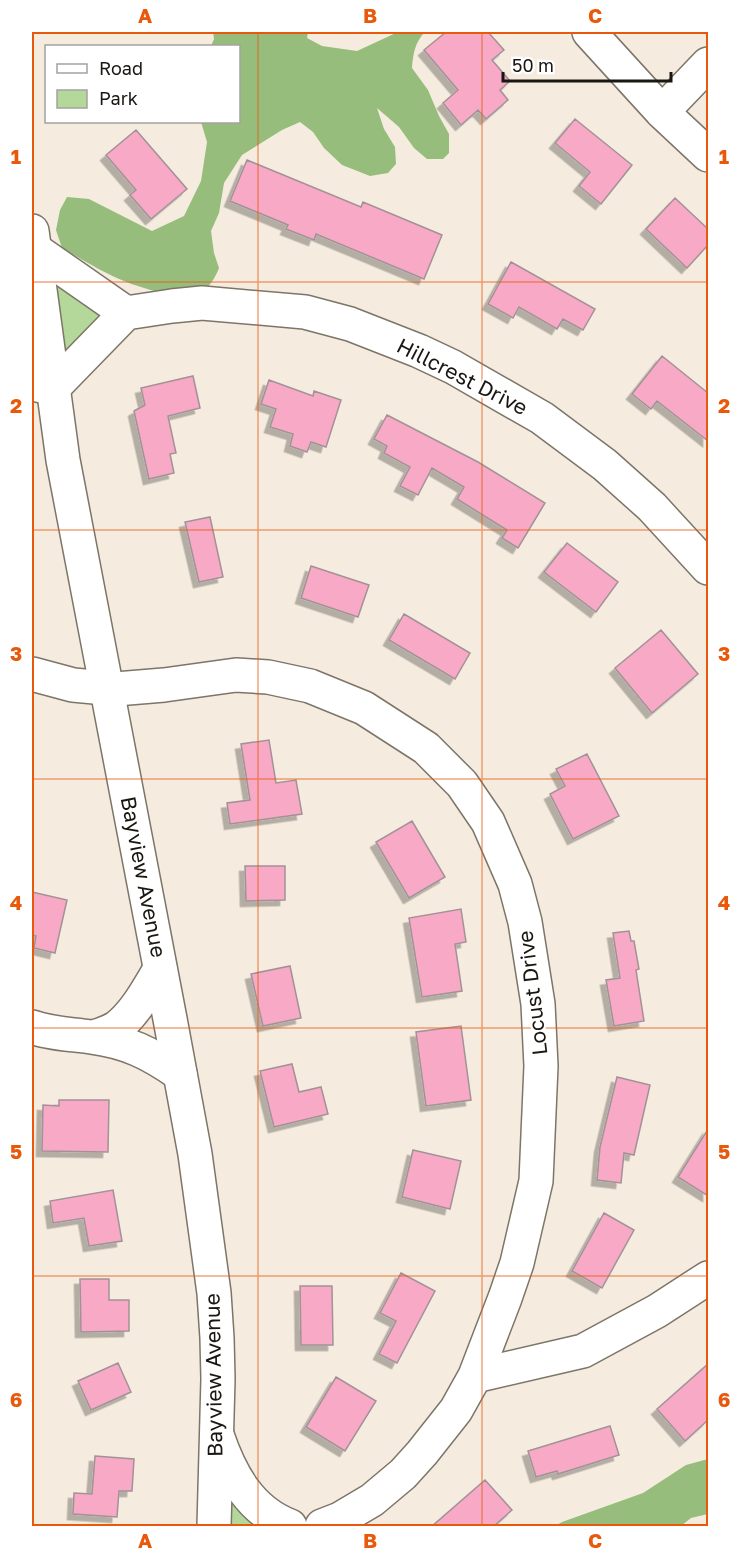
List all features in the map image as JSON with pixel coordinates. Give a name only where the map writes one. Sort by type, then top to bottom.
[{"type":"street","points":[[589,32],[662,112],[708,155]]},
{"type":"street","points":[[662,112],[708,64]]},
{"type":"street","points":[[33,240],[126,313],[42,386]]},
{"type":"street","name":"Bayview Avenue","points":[[33,240],[42,386],[65,471],[195,1154],[218,1338],[214,1527]]},
{"type":"street","name":"Hillcrest Drive","points":[[126,313],[202,303],[305,312],[350,324],[419,351],[453,367],[542,418],[605,465],[652,507],[708,568]]},
{"type":"street","name":"Locust Drive","points":[[32,674],[73,685],[116,689],[236,675],[268,677],[310,686],[364,708],[426,748],[462,784],[488,822],[514,884],[525,922],[538,1004],[541,1065],[536,1181],[517,1263],[475,1377],[456,1410],[403,1474],[372,1500],[322,1527]]},
{"type":"street","points":[[93,1037],[116,1028],[124,1020],[142,998],[160,969]]},
{"type":"street","points":[[32,1027],[119,1042],[146,1052],[180,1074]]},
{"type":"street","points":[[475,1377],[583,1351],[657,1311],[708,1278]]},
{"type":"street","points":[[217,1435],[228,1466],[243,1491],[269,1517],[290,1527]]},
{"type":"green space","points":[[213,32],[308,32],[307,38],[322,46],[357,51],[398,32],[425,32],[415,48],[412,68],[428,90],[449,134],[449,153],[443,159],[427,159],[414,148],[399,127],[377,108],[384,129],[395,147],[396,164],[388,173],[370,176],[342,165],[324,148],[313,132],[300,122],[282,130],[242,155],[224,183],[219,213],[211,231],[219,268],[207,288],[193,295],[174,295],[132,284],[100,270],[62,248],[56,230],[60,210],[67,197],[89,199],[152,231],[184,216],[201,181],[207,142],[201,123],[240,123],[240,45],[211,45],[214,39]]},
{"type":"green space","points":[[39,257],[121,314],[56,378]]},
{"type":"green space","points":[[219,1453],[282,1526],[218,1526]]},
{"type":"green space","points":[[708,1459],[708,1514],[691,1518],[681,1526],[555,1526],[643,1493],[686,1465]]},
{"type":"building","points":[[446,32],[488,32],[504,50],[492,60],[510,81],[500,90],[508,100],[486,119],[478,110],[461,125],[443,103],[458,90],[424,50]]},
{"type":"building","points":[[575,119],[632,165],[601,204],[579,186],[590,172],[555,143]]},
{"type":"building","points":[[136,130],[187,189],[151,219],[130,195],[136,190],[106,155]]},
{"type":"building","points":[[247,160],[361,207],[363,202],[442,235],[424,279],[316,234],[314,240],[286,229],[288,225],[230,201]]},
{"type":"building","points":[[675,198],[708,229],[708,245],[687,268],[646,229]]},
{"type":"building","points":[[511,262],[595,309],[583,330],[563,319],[557,329],[519,307],[513,318],[488,304]]},
{"type":"building","points":[[662,356],[708,393],[708,441],[657,401],[651,409],[632,394]]},
{"type":"building","points":[[193,376],[200,408],[168,416],[176,453],[170,454],[174,473],[149,479],[134,411],[145,405],[141,388]]},
{"type":"building","points":[[269,380],[313,396],[314,391],[341,400],[326,447],[311,442],[307,452],[290,446],[293,434],[270,427],[276,409],[261,404]]},
{"type":"building","points":[[387,415],[478,462],[545,503],[518,548],[502,538],[507,530],[457,499],[464,487],[432,468],[418,495],[400,486],[410,467],[384,453],[387,446],[374,439]]},
{"type":"building","points":[[210,517],[223,577],[199,582],[185,522]]},
{"type":"building","points":[[567,543],[618,582],[596,612],[544,572]]},
{"type":"building","points":[[311,566],[369,585],[358,617],[301,598]]},
{"type":"building","points":[[404,614],[470,653],[455,679],[389,640]]},
{"type":"building","points":[[661,630],[698,674],[652,713],[615,668]]},
{"type":"building","points":[[269,740],[276,783],[296,780],[302,814],[230,824],[227,803],[250,800],[241,744]]},
{"type":"building","points":[[587,754],[619,816],[573,839],[550,794],[565,786],[556,769]]},
{"type":"building","points":[[412,821],[445,877],[409,898],[376,842]]},
{"type":"building","points":[[245,866],[285,866],[285,900],[246,901]]},
{"type":"building","points":[[32,892],[67,900],[55,953],[34,948],[36,936],[32,935]]},
{"type":"building","points":[[461,909],[466,942],[455,944],[462,991],[422,997],[409,918]]},
{"type":"building","points":[[629,931],[631,941],[634,941],[639,969],[636,970],[644,1021],[614,1026],[606,980],[620,978],[613,933]]},
{"type":"building","points":[[290,966],[301,1018],[263,1026],[251,974]]},
{"type":"building","points":[[461,1026],[471,1100],[426,1106],[416,1032]]},
{"type":"building","points":[[292,1064],[299,1092],[321,1087],[328,1114],[274,1127],[260,1071]]},
{"type":"building","points":[[617,1077],[650,1085],[634,1155],[624,1153],[621,1183],[597,1180],[600,1147]]},
{"type":"building","points":[[59,1100],[109,1100],[108,1152],[42,1151],[43,1105],[59,1106]]},
{"type":"building","points":[[708,1129],[708,1196],[678,1177]]},
{"type":"building","points":[[413,1150],[461,1161],[450,1209],[402,1197]]},
{"type":"building","points":[[113,1190],[122,1241],[89,1246],[84,1218],[53,1223],[50,1201]]},
{"type":"building","points":[[604,1213],[634,1230],[602,1288],[572,1271]]},
{"type":"building","points":[[401,1273],[435,1291],[397,1363],[379,1354],[396,1321],[380,1313]]},
{"type":"building","points":[[80,1279],[109,1279],[109,1300],[129,1300],[129,1331],[81,1332]]},
{"type":"building","points":[[300,1286],[332,1286],[333,1345],[301,1345]]},
{"type":"building","points":[[118,1363],[131,1392],[91,1410],[78,1381]]},
{"type":"building","points":[[708,1364],[708,1420],[685,1441],[657,1409]]},
{"type":"building","points":[[336,1377],[376,1401],[345,1451],[306,1427]]},
{"type":"building","points":[[610,1426],[619,1455],[558,1474],[557,1471],[536,1477],[528,1451]]},
{"type":"building","points":[[95,1456],[134,1459],[132,1491],[119,1491],[117,1517],[73,1514],[74,1493],[92,1494]]},
{"type":"building","points":[[485,1480],[512,1510],[493,1527],[431,1527]]}]
